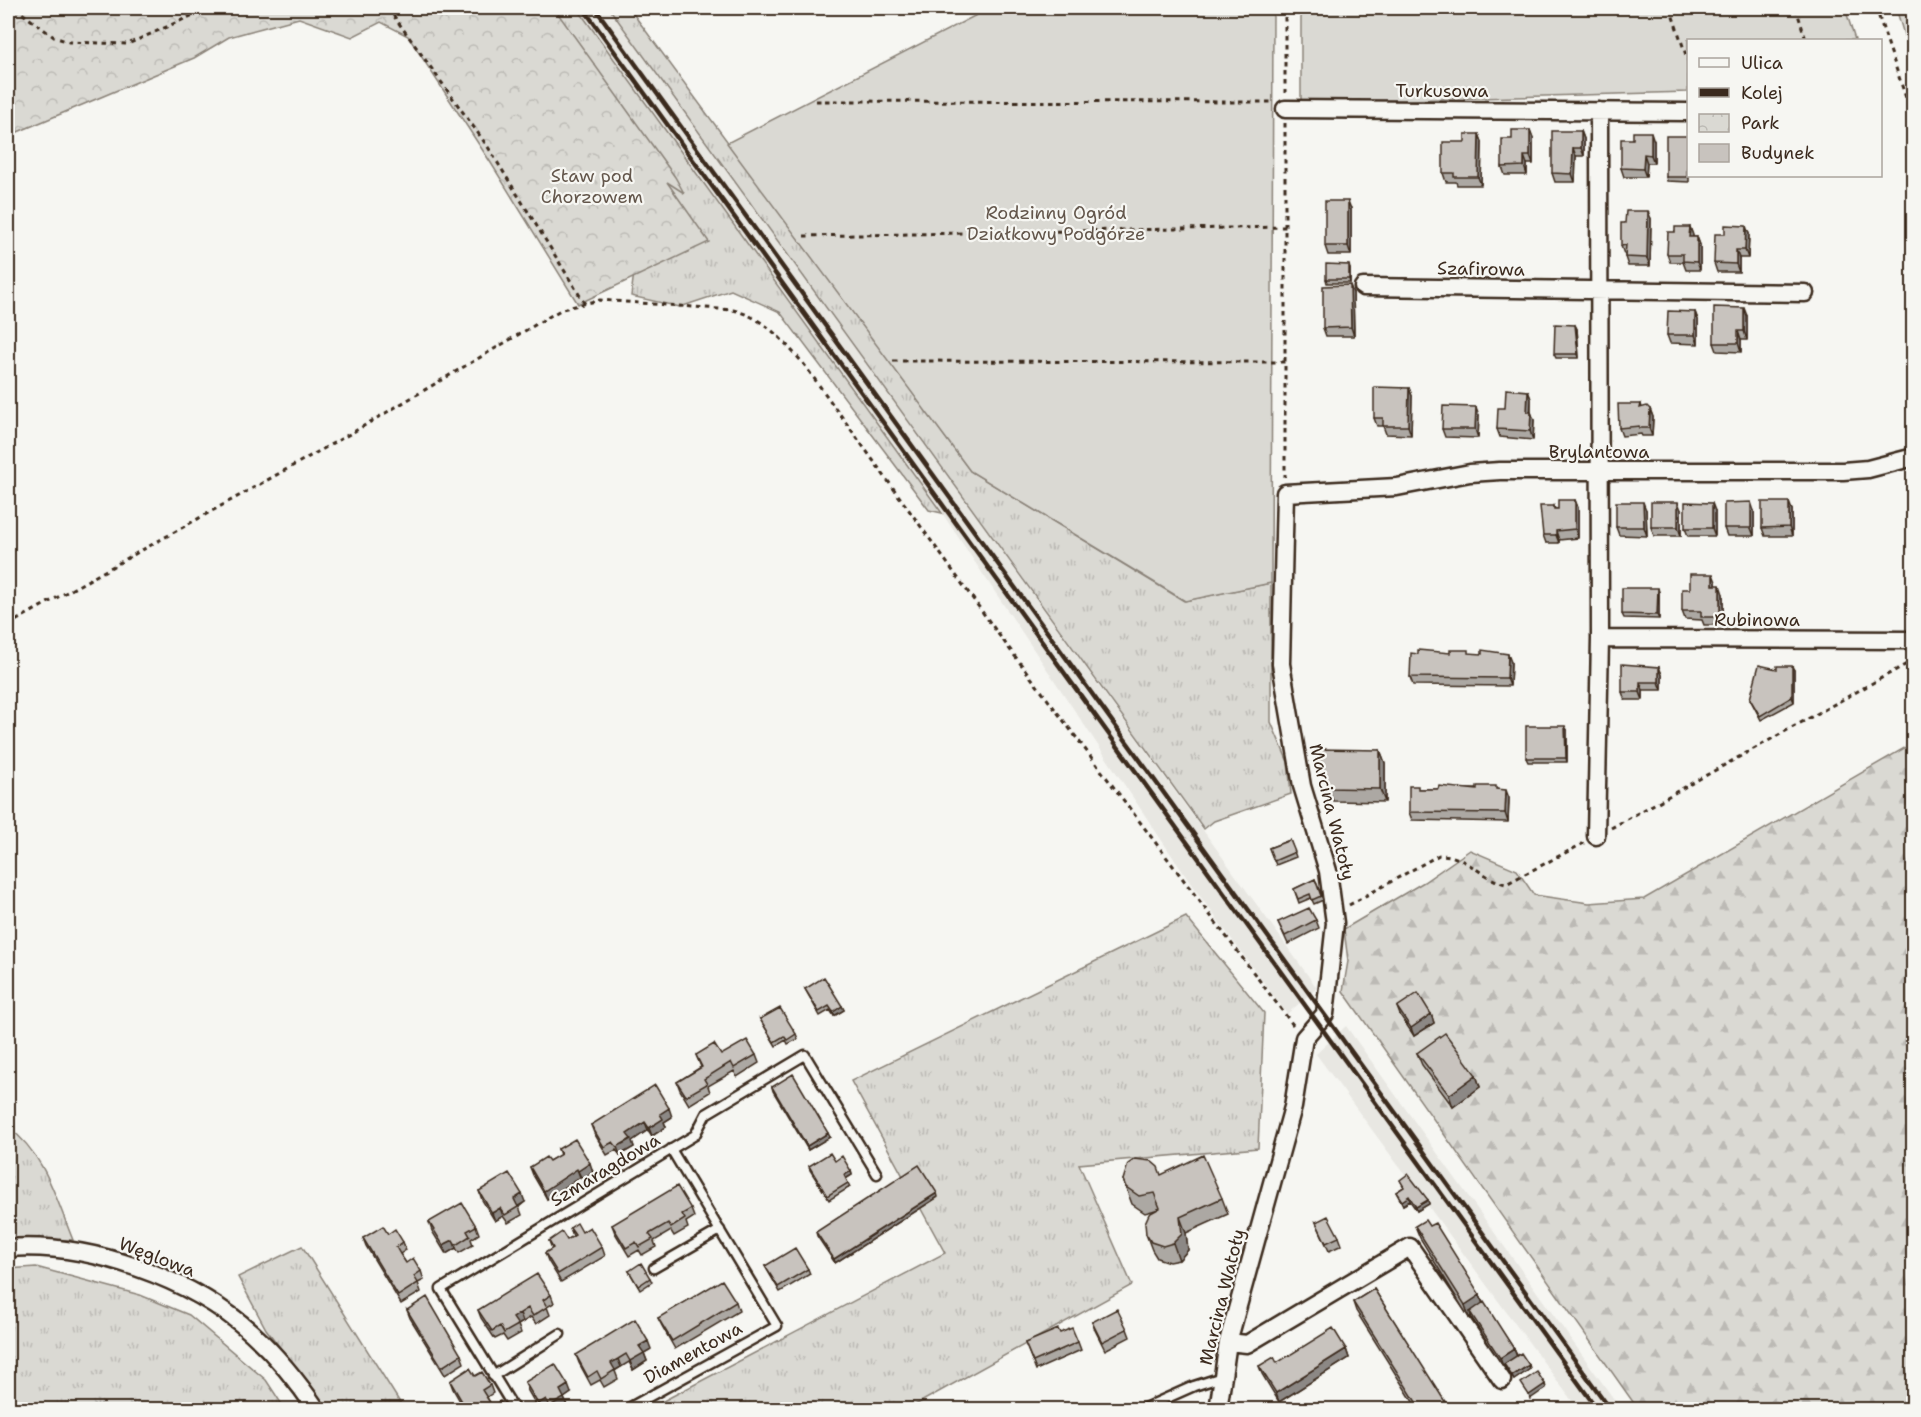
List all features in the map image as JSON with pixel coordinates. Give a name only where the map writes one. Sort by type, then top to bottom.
[{"type":"street","name":"Turkusowa","points":[[1285,106],[1687,112]]},
{"type":"street","points":[[1596,836],[1600,639],[1599,111]]},
{"type":"street","name":"Szafirowa","points":[[1363,287],[1805,293]]},
{"type":"street","name":"Brylantowa","points":[[1285,493],[1397,488],[1480,473],[1843,471],[1878,467],[1914,457]]},
{"type":"street","name":"Marcina Watoły","points":[[1218,1410],[1227,1342],[1293,1107],[1304,1038],[1325,1014],[1334,914],[1328,871],[1302,786],[1281,664],[1285,493]]},
{"type":"street","name":"Rubinowa","points":[[1600,639],[1914,640]]},
{"type":"street","name":"Węglowa","points":[[8,1248],[38,1246],[92,1254],[193,1291],[250,1332],[282,1363],[317,1410]]},
{"type":"street","points":[[1227,1342],[1247,1344],[1410,1247],[1502,1380]]},
{"type":"lane","name":"Szmaragdowa","points":[[493,1376],[441,1289],[695,1135],[706,1114],[805,1056],[877,1174]]},
{"type":"lane","points":[[654,1268],[720,1230],[671,1149]]},
{"type":"lane","name":"Diamentowa","points":[[625,1410],[777,1326],[720,1230]]},
{"type":"lane","points":[[515,1410],[493,1376],[560,1335]]},
{"type":"lane","points":[[1140,1410],[1222,1377]]},
{"type":"path","points":[[15,8],[54,38],[69,42],[128,44],[209,8]]},
{"type":"path","points":[[388,8],[488,147],[585,304]]},
{"type":"path","points":[[1285,8],[1285,493]]},
{"type":"path","points":[[1670,8],[1687,55]]},
{"type":"path","points":[[1796,8],[1806,39]]},
{"type":"path","points":[[1876,8],[1914,122]]},
{"type":"path","points":[[816,100],[1285,106]]},
{"type":"path","points":[[804,236],[1286,227]]},
{"type":"path","points":[[8,625],[355,431],[562,309],[600,300],[734,310],[751,314],[773,330],[803,363],[999,635],[1304,1038]]},
{"type":"path","points":[[893,362],[1286,362]]},
{"type":"path","points":[[1334,914],[1431,857],[1446,855],[1454,857],[1489,878],[1506,884],[1914,660]]},
{"type":"shaded area","points":[[577,8],[609,8],[1317,988],[1287,1014],[1191,884],[942,513]]},
{"type":"shaded area","points":[[1346,1026],[1621,1409],[1578,1409],[1316,1054]]},
{"type":"green space","name":"Staw pod Chorzowem","points":[[8,8],[554,8],[675,177],[684,193],[667,182],[709,242],[578,304],[491,163],[408,36],[381,22],[352,37],[299,18],[229,37],[194,58],[8,136]]},
{"type":"green space","points":[[518,8],[577,8],[942,513],[929,510],[780,312],[731,290],[680,307],[631,296],[634,272]]},
{"type":"green space","points":[[609,8],[629,8],[970,471],[1184,601],[1271,583],[1271,722],[1288,762],[1291,794],[1214,821],[1204,829]]},
{"type":"green space","name":"Rodzinny Ogród Działkowy Podgórze","points":[[990,8],[1273,8],[1271,583],[1185,601],[970,471],[727,143]]},
{"type":"green space","points":[[1301,8],[1845,8],[1855,39],[1687,39],[1687,92],[1301,103]]},
{"type":"green space","points":[[1896,8],[1913,8],[1913,65]]},
{"type":"green space","points":[[1913,743],[1913,1409],[1638,1409],[1343,991],[1348,961],[1344,929],[1424,882],[1470,850],[1517,870],[1534,895],[1589,903],[1644,899]]},
{"type":"green space","points":[[1186,917],[1264,1013],[1258,1148],[1079,1164],[1132,1285],[908,1409],[646,1410],[945,1253],[851,1081]]},
{"type":"green space","points":[[8,1127],[21,1138],[40,1164],[55,1193],[73,1240],[8,1238]]},
{"type":"green space","points":[[302,1246],[404,1409],[327,1409],[266,1329],[238,1277]]},
{"type":"green space","points":[[36,1267],[140,1295],[189,1315],[266,1380],[285,1409],[8,1409],[8,1269]]},
{"type":"building","points":[[1512,130],[1530,130],[1530,156],[1524,156],[1524,166],[1502,167],[1502,139],[1512,139]]},
{"type":"building","points":[[1552,131],[1581,131],[1581,148],[1573,148],[1572,174],[1552,173]]},
{"type":"building","points":[[1633,132],[1651,132],[1651,155],[1644,154],[1643,169],[1621,168],[1621,139],[1633,139]]},
{"type":"building","points":[[1465,134],[1479,134],[1478,177],[1454,177],[1454,173],[1443,173],[1443,142],[1465,142]]},
{"type":"building","points":[[1666,136],[1687,136],[1687,177],[1666,177]]},
{"type":"building","points":[[1325,201],[1348,201],[1348,246],[1325,246]]},
{"type":"building","points":[[1626,211],[1648,211],[1647,258],[1625,257],[1626,245],[1621,246],[1621,223],[1625,223]]},
{"type":"building","points":[[1725,225],[1746,226],[1745,250],[1736,250],[1736,264],[1714,263],[1715,234],[1725,234]]},
{"type":"building","points":[[1675,227],[1690,227],[1689,237],[1697,237],[1697,262],[1683,261],[1683,254],[1667,254],[1668,232],[1675,232]]},
{"type":"building","points":[[1326,264],[1349,265],[1349,279],[1326,279]]},
{"type":"building","points":[[1350,285],[1351,327],[1323,328],[1323,286]]},
{"type":"building","points":[[1714,307],[1744,308],[1744,331],[1738,331],[1738,343],[1714,343]]},
{"type":"building","points":[[1668,311],[1695,312],[1695,335],[1667,335]]},
{"type":"building","points":[[1555,324],[1575,325],[1578,354],[1554,354]]},
{"type":"building","points":[[1374,387],[1409,388],[1408,426],[1383,426],[1383,418],[1374,418]]},
{"type":"building","points":[[1506,389],[1528,391],[1527,412],[1531,412],[1530,431],[1497,429],[1498,408],[1505,408]]},
{"type":"building","points":[[1618,404],[1641,404],[1640,408],[1647,406],[1650,409],[1649,428],[1639,428],[1639,426],[1619,428]]},
{"type":"building","points":[[1443,406],[1476,407],[1475,429],[1442,429]]},
{"type":"building","points":[[1558,500],[1575,500],[1575,529],[1556,531],[1556,535],[1543,535],[1540,506],[1554,506],[1554,509],[1558,509]]},
{"type":"building","points":[[1616,502],[1643,502],[1644,527],[1616,527]]},
{"type":"building","points":[[1651,502],[1678,502],[1678,527],[1651,527]]},
{"type":"building","points":[[1685,502],[1712,503],[1712,528],[1685,528]]},
{"type":"building","points":[[1751,502],[1751,528],[1724,528],[1724,503]]},
{"type":"building","points":[[1762,502],[1789,502],[1789,527],[1762,528]]},
{"type":"building","points":[[1690,574],[1713,574],[1713,585],[1720,585],[1720,617],[1701,617],[1701,611],[1682,611],[1682,589],[1690,589]]},
{"type":"building","points":[[1622,588],[1658,588],[1657,615],[1622,614]]},
{"type":"building","points":[[1418,650],[1450,653],[1450,650],[1468,650],[1468,653],[1482,654],[1482,650],[1508,654],[1507,678],[1410,677],[1411,653],[1418,654]]},
{"type":"building","points":[[1622,664],[1659,667],[1659,682],[1640,682],[1640,692],[1622,692]]},
{"type":"building","points":[[1759,665],[1777,669],[1777,666],[1792,666],[1792,697],[1760,716],[1750,699]]},
{"type":"building","points":[[1526,726],[1565,726],[1566,758],[1526,758]]},
{"type":"building","points":[[1317,749],[1380,750],[1380,789],[1328,788]]},
{"type":"building","points":[[1409,786],[1418,786],[1418,789],[1438,789],[1439,786],[1477,790],[1477,786],[1496,786],[1496,789],[1506,790],[1505,813],[1409,812]]},
{"type":"building","points":[[1290,840],[1295,852],[1274,861],[1269,848]]},
{"type":"building","points":[[1315,879],[1321,896],[1312,900],[1310,894],[1298,899],[1294,889]]},
{"type":"building","points":[[1309,908],[1316,920],[1285,936],[1278,922]]},
{"type":"building","points":[[824,977],[842,1006],[833,1012],[829,1006],[819,1012],[805,989]]},
{"type":"building","points":[[1418,993],[1431,1014],[1411,1028],[1397,1007]]},
{"type":"building","points":[[780,1008],[796,1034],[787,1040],[784,1036],[774,1042],[760,1019]]},
{"type":"building","points":[[1445,1033],[1476,1075],[1449,1095],[1417,1053]]},
{"type":"building","points":[[747,1040],[756,1055],[734,1068],[731,1062],[704,1079],[707,1084],[686,1096],[677,1082],[702,1067],[696,1055],[714,1044],[721,1055]]},
{"type":"building","points":[[793,1074],[828,1133],[807,1146],[772,1087]]},
{"type":"building","points":[[655,1085],[669,1108],[660,1114],[663,1119],[649,1128],[645,1122],[627,1134],[631,1139],[617,1147],[613,1142],[604,1147],[591,1125]]},
{"type":"building","points":[[575,1139],[590,1163],[544,1191],[530,1167],[546,1157],[549,1161],[561,1154],[558,1149]]},
{"type":"building","points":[[830,1153],[835,1161],[842,1156],[851,1171],[844,1175],[848,1183],[827,1196],[809,1166]]},
{"type":"building","points":[[1203,1155],[1222,1198],[1180,1217],[1182,1234],[1173,1243],[1163,1246],[1151,1242],[1146,1234],[1145,1223],[1149,1214],[1160,1208],[1154,1193],[1139,1196],[1126,1187],[1123,1180],[1128,1164],[1135,1159],[1151,1161],[1158,1167],[1161,1175]]},
{"type":"building","points":[[919,1165],[937,1193],[834,1259],[816,1232]]},
{"type":"building","points":[[509,1173],[522,1194],[514,1199],[518,1207],[505,1215],[500,1208],[492,1213],[479,1191]]},
{"type":"building","points":[[1408,1174],[1428,1200],[1416,1207],[1409,1196],[1402,1201],[1396,1192],[1404,1187],[1400,1180]]},
{"type":"building","points":[[677,1186],[691,1209],[682,1214],[685,1219],[671,1228],[668,1223],[649,1234],[653,1239],[639,1247],[636,1242],[626,1248],[612,1225]]},
{"type":"building","points":[[462,1203],[476,1226],[467,1231],[470,1236],[456,1245],[453,1240],[443,1245],[429,1222]]},
{"type":"building","points":[[1328,1216],[1339,1237],[1326,1243],[1316,1222]]},
{"type":"building","points":[[1425,1220],[1429,1226],[1435,1223],[1480,1295],[1465,1305],[1415,1226]]},
{"type":"building","points":[[577,1223],[582,1232],[590,1227],[602,1247],[558,1274],[545,1253],[553,1248],[549,1241],[562,1232],[567,1240],[575,1235],[570,1228]]},
{"type":"building","points":[[383,1226],[388,1234],[395,1229],[403,1242],[396,1247],[400,1254],[406,1263],[413,1258],[421,1271],[414,1276],[418,1283],[398,1296],[363,1238]]},
{"type":"building","points":[[795,1248],[808,1269],[778,1287],[765,1266]]},
{"type":"building","points":[[641,1263],[650,1278],[638,1286],[629,1271]]},
{"type":"building","points":[[537,1274],[551,1295],[543,1300],[547,1307],[533,1316],[528,1308],[513,1318],[518,1325],[504,1333],[500,1326],[492,1331],[478,1310]]},
{"type":"building","points":[[722,1280],[736,1302],[672,1341],[658,1318]]},
{"type":"building","points":[[1374,1289],[1449,1408],[1447,1410],[1421,1410],[1353,1302]]},
{"type":"building","points":[[427,1297],[461,1355],[442,1367],[407,1310]]},
{"type":"building","points":[[1484,1302],[1514,1349],[1500,1358],[1470,1312]]},
{"type":"building","points":[[1117,1309],[1127,1329],[1102,1342],[1092,1322]]},
{"type":"building","points":[[635,1319],[648,1341],[639,1346],[644,1353],[630,1361],[626,1354],[611,1363],[615,1370],[601,1379],[597,1371],[588,1377],[576,1355]]},
{"type":"building","points":[[1072,1328],[1078,1342],[1033,1362],[1025,1343],[1058,1329],[1060,1333]]},
{"type":"building","points":[[1333,1328],[1346,1349],[1276,1393],[1259,1366],[1274,1357],[1277,1363]]},
{"type":"building","points":[[1521,1353],[1529,1365],[1512,1376],[1504,1364]]},
{"type":"building","points":[[555,1364],[568,1385],[560,1390],[564,1398],[550,1406],[546,1399],[538,1404],[525,1382]]},
{"type":"building","points":[[470,1368],[475,1376],[482,1372],[490,1385],[482,1390],[492,1406],[500,1401],[505,1410],[467,1410],[450,1381]]},
{"type":"building","points":[[1537,1372],[1545,1384],[1529,1395],[1521,1383]]},
{"type":"building","points":[[1035,1404],[1038,1410],[1023,1410]]},
{"type":"building","points":[[1174,1405],[1176,1410],[1164,1410]]},
{"type":"railway","points":[[583,8],[1598,1410]]},
{"type":"railway","points":[[595,8],[1611,1410]]}]
